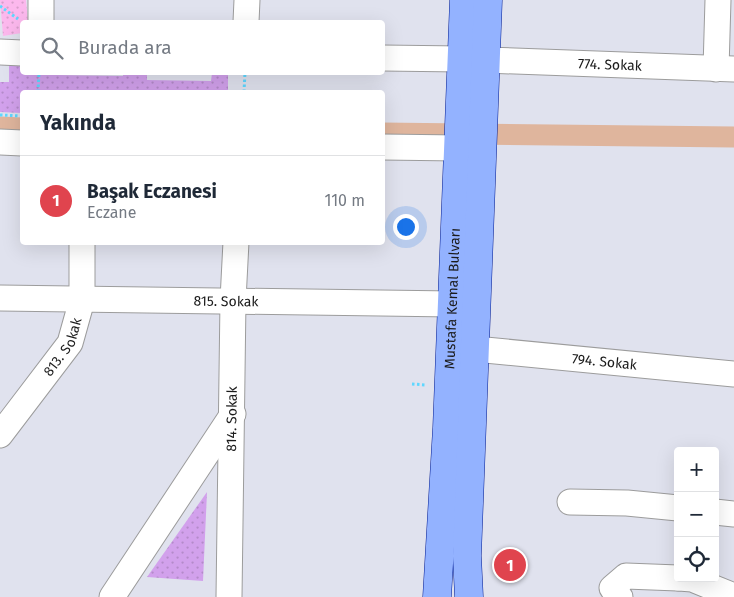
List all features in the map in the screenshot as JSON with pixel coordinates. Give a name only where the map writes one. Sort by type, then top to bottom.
[{"type":"main road","name":"Mustafa Kemal Bulvarı","points":[[464,0],[474,60],[472,137],[475,349],[467,556],[469,597]]},
{"type":"main road","name":"Mustafa Kemal Bulvarı","points":[[474,60],[488,0]]},
{"type":"main road","name":"Mustafa Kemal Bulvarı","points":[[437,597],[453,304],[472,137]]},
{"type":"street","points":[[41,0],[41,20]]},
{"type":"street","points":[[246,20],[247,0]]},
{"type":"street","points":[[718,0],[725,69]]},
{"type":"street","points":[[0,52],[20,53]]},
{"type":"street","name":"774. Sokak","points":[[385,58],[725,69]]},
{"type":"street","points":[[385,147],[472,137]]},
{"type":"street","points":[[0,142],[20,143]]},
{"type":"street","name":"813. Sokak","points":[[0,436],[70,343],[82,300],[82,245]]},
{"type":"street","name":"814. Sokak","points":[[229,597],[233,300],[236,245]]},
{"type":"street","name":"815. Sokak","points":[[0,298],[453,304]]},
{"type":"street","name":"794. Sokak","points":[[475,349],[734,374]]},
{"type":"street","points":[[112,597],[232,414]]},
{"type":"street","points":[[570,502],[627,503],[674,508]]},
{"type":"street","points":[[719,512],[734,514]]},
{"type":"street","points":[[620,597],[612,588],[626,576],[674,578]]},
{"type":"street","points":[[699,582],[734,596]]},
{"type":"path","points":[[0,6],[20,20]]},
{"type":"path","points":[[38,90],[39,75]]},
{"type":"path","points":[[244,90],[245,75]]},
{"type":"path","points":[[0,115],[20,116]]},
{"type":"shaded area","points":[[0,0],[26,0],[28,20],[20,20],[20,33],[3,36]]},
{"type":"shaded area","points":[[9,59],[20,59],[20,75],[147,75],[147,80],[211,81],[212,75],[228,75],[228,90],[20,90],[20,113],[0,112],[0,82],[9,82]]},
{"type":"shaded area","points":[[207,492],[203,581],[147,577]]},
{"type":"waterway","points":[[0,127],[20,128]]},
{"type":"waterway","points":[[385,133],[734,137]]},
{"type":"place","name":"Başak Eczanesi","points":[[510,565]]}]
